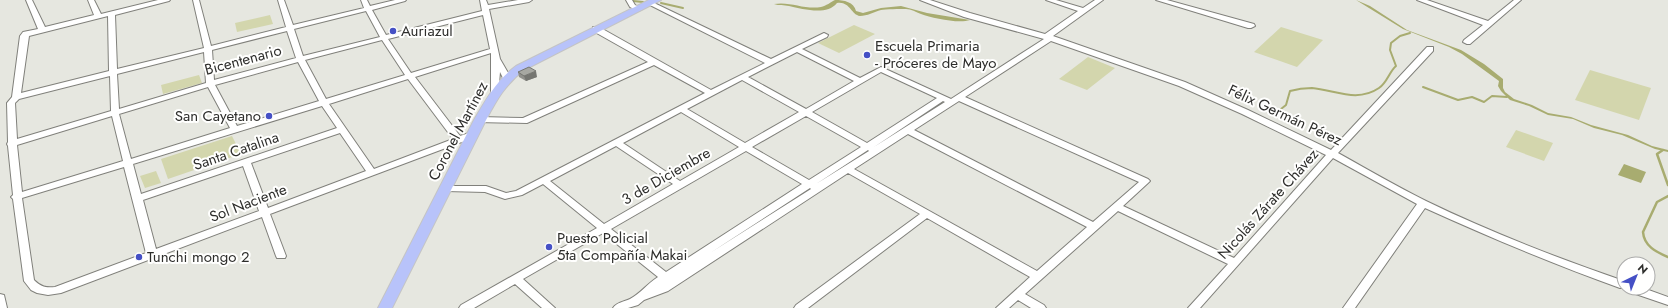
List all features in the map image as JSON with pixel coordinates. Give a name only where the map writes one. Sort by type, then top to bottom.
[{"type":"main road","name":"Coronel Martínez","points":[[385,308],[472,135],[495,92],[507,78],[520,68],[540,57],[653,1]]},
{"type":"street","points":[[29,0],[42,29]]},
{"type":"street","points":[[91,0],[98,16]]},
{"type":"street","points":[[167,0],[29,32],[24,36],[16,97],[11,103],[11,144],[16,198],[410,76],[495,54]]},
{"type":"street","points":[[196,0],[208,50],[210,84],[235,130]]},
{"type":"street","points":[[281,0],[300,59],[324,103],[372,173]]},
{"type":"street","points":[[364,0],[385,38],[410,76],[458,140]]},
{"type":"street","points":[[16,97],[113,74],[403,0]]},
{"type":"street","points":[[483,0],[495,54],[495,92]]},
{"type":"street","name":"Bicentenario","points":[[11,144],[210,84],[485,10],[529,0]]},
{"type":"street","points":[[630,0],[632,6],[638,9]]},
{"type":"street","name":"Félix Germán Pérez","points":[[923,0],[967,16],[1050,38],[1182,84],[1245,112],[1332,154],[1423,203],[1512,243],[1564,264],[1616,282]]},
{"type":"street","points":[[1049,0],[1084,11]]},
{"type":"street","points":[[619,308],[626,304],[640,302],[664,288],[669,280],[871,149],[1050,38],[1048,35],[1100,0]]},
{"type":"street","points":[[1159,0],[1251,26]]},
{"type":"street","points":[[1420,0],[1488,24]]},
{"type":"street","points":[[1467,42],[1518,0]]},
{"type":"street","points":[[653,1],[770,62]]},
{"type":"street","points":[[111,13],[115,113],[152,255]]},
{"type":"street","points":[[596,29],[710,93]]},
{"type":"street","points":[[446,188],[486,189],[508,196],[519,193],[824,35]]},
{"type":"street","points":[[796,49],[860,81]]},
{"type":"street","name":"Nicolás Zárate Chávez","points":[[1194,308],[1332,154],[1430,50]]},
{"type":"street","points":[[495,54],[507,78]]},
{"type":"street","points":[[480,120],[524,121],[654,62]]},
{"type":"street","name":"3 de Diciembre","points":[[465,308],[881,69],[951,99]]},
{"type":"street","points":[[742,77],[871,149]]},
{"type":"street","points":[[813,187],[847,169],[871,149],[908,130],[951,99]]},
{"type":"street","points":[[951,99],[1144,181],[1002,308]]},
{"type":"street","points":[[681,108],[813,187]]},
{"type":"street","name":"Santa Catalina","points":[[137,199],[343,129]]},
{"type":"street","points":[[908,130],[1094,226]]},
{"type":"street","name":"Sol Naciente","points":[[16,198],[29,281],[33,288],[39,291],[48,292],[152,255],[472,135]]},
{"type":"street","points":[[616,142],[680,185]]},
{"type":"street","points":[[246,162],[281,256]]},
{"type":"street","points":[[847,169],[1037,276]]},
{"type":"street","points":[[543,180],[669,280]]},
{"type":"street","points":[[1349,308],[1423,203]]},
{"type":"street","points":[[1116,206],[1235,263]]},
{"type":"street","points":[[800,308],[926,214]]},
{"type":"street","points":[[516,279],[549,308]]},
{"type":"street","points":[[1017,294],[1040,308]]},
{"type":"street","points":[[1654,296],[1668,301]]},
{"type":"street","points":[[0,298],[1,308]]},
{"type":"shaded area","points":[[835,0],[848,2],[853,5],[856,11],[863,13],[881,8],[901,6],[927,13],[970,20],[946,20],[926,16],[906,9],[883,10],[860,16],[854,13],[848,6],[841,3],[837,3],[833,7],[821,10],[808,10],[774,4],[780,3],[815,8],[827,5]]},
{"type":"shaded area","points":[[1356,0],[1370,6],[1407,30],[1461,50],[1484,64],[1503,79],[1503,88],[1505,92],[1514,99],[1532,105],[1548,113],[1571,117],[1591,125],[1628,135],[1652,146],[1668,150],[1668,152],[1655,149],[1622,135],[1594,128],[1573,119],[1548,115],[1529,106],[1510,100],[1498,86],[1499,81],[1462,54],[1449,47],[1403,29]]},
{"type":"shaded area","points":[[270,15],[273,24],[237,32],[235,23]]},
{"type":"shaded area","points":[[854,25],[875,34],[839,53],[818,43]]},
{"type":"shaded area","points":[[1281,27],[1323,40],[1297,67],[1254,52]]},
{"type":"shaded area","points":[[1088,57],[1115,68],[1087,90],[1059,79]]},
{"type":"shaded area","points":[[1590,70],[1651,88],[1639,120],[1575,100]]},
{"type":"shaded area","points":[[199,75],[202,83],[163,94],[161,85]]},
{"type":"shaded area","points":[[1516,130],[1553,143],[1544,161],[1506,147]]},
{"type":"shaded area","points":[[232,136],[241,154],[168,179],[161,159]]},
{"type":"shaded area","points":[[1624,164],[1646,172],[1641,183],[1618,175]]},
{"type":"shaded area","points":[[156,171],[161,183],[145,188],[140,176]]},
{"type":"building","points":[[529,67],[536,71],[524,76],[518,72]]},
{"type":"waterway","points":[[633,1],[643,2]]},
{"type":"waterway","points":[[661,3],[683,8]]},
{"type":"waterway","points":[[1276,113],[1286,105],[1290,91],[1293,90],[1312,88],[1346,94],[1362,95],[1379,88],[1396,66],[1390,50],[1391,43],[1400,36],[1410,33]]},
{"type":"waterway","points":[[1423,87],[1458,100],[1472,97],[1484,102],[1492,96],[1507,97]]},
{"type":"waterway","points":[[1663,150],[1657,154],[1668,185]]},
{"type":"waterway","points":[[1668,196],[1657,202],[1643,232],[1648,245],[1655,251],[1668,257]]},
{"type":"place","name":"Auriazul","points":[[393,31]]},
{"type":"place","name":"Escuela Primaria - Próceres de Mayo","points":[[867,55]]},
{"type":"place","name":"San Cayetano","points":[[269,116]]},
{"type":"place","name":"Puesto Policial 5ta Compañía Makai","points":[[549,247]]},
{"type":"place","name":"Tunchi mongo 2","points":[[139,257]]}]
